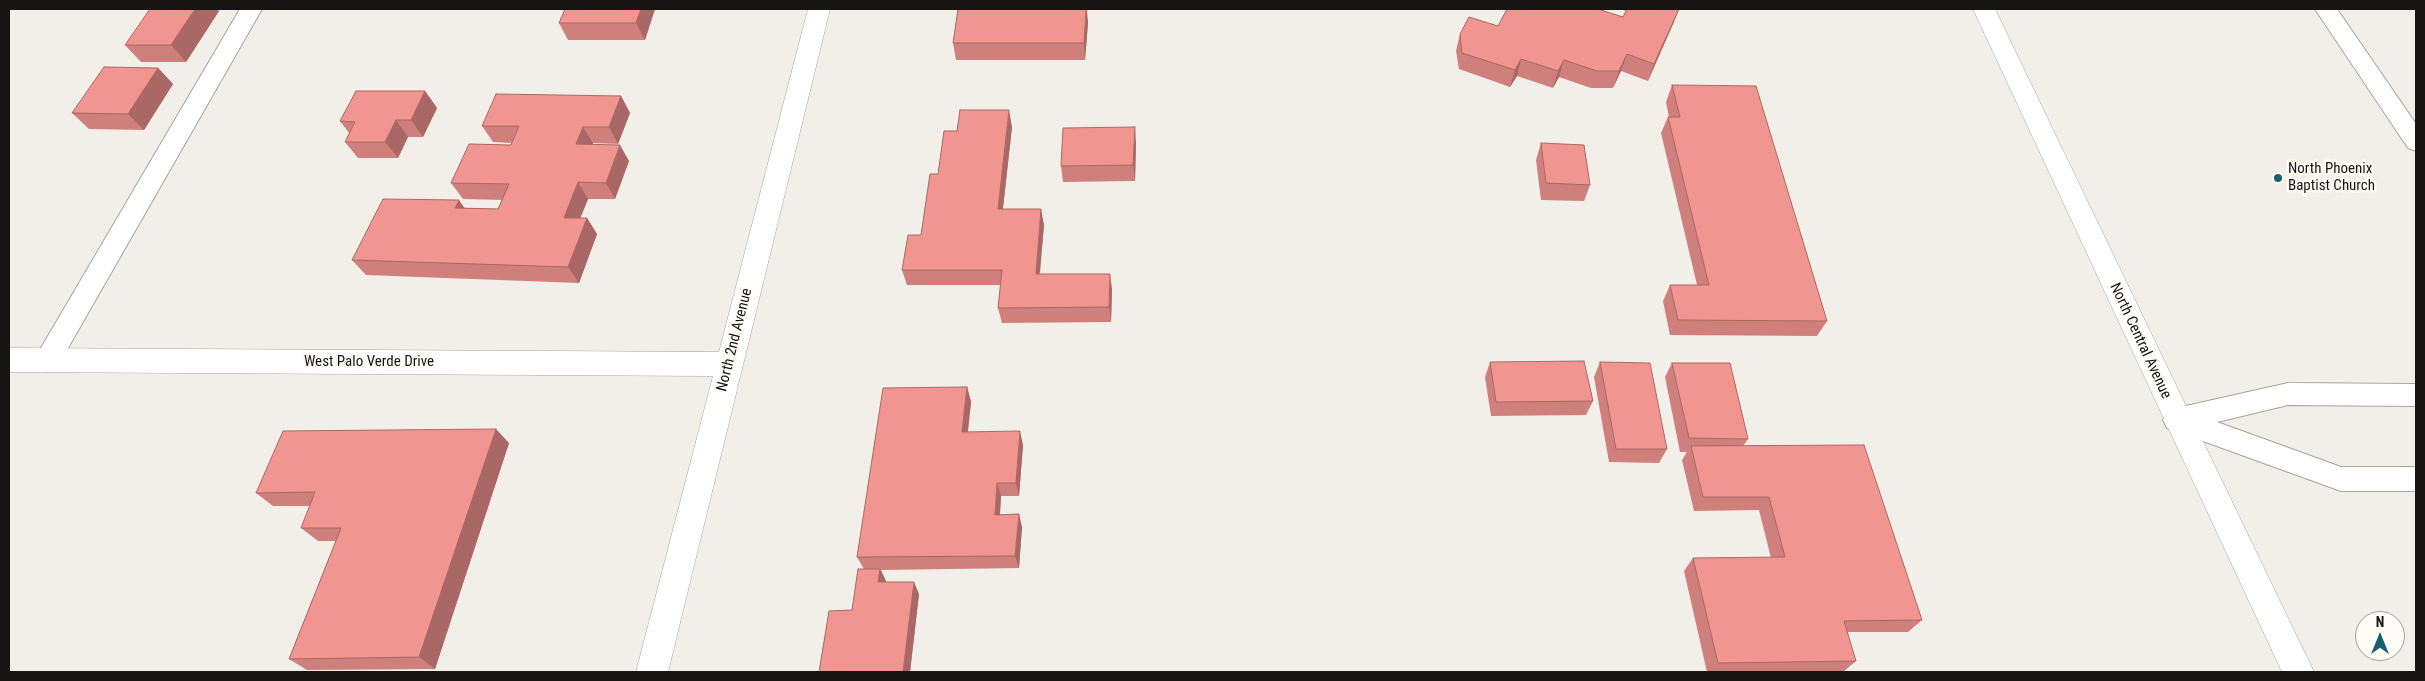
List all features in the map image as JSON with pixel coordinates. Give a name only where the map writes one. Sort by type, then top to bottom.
[{"type":"street","name":"North 2nd Avenue","points":[[652,672],[818,9]]},
{"type":"street","name":"North Central Avenue","points":[[1984,9],[2298,672]]},
{"type":"street","name":"West Palo Verde Drive","points":[[9,360],[729,364]]},
{"type":"lane","points":[[47,361],[251,9]]},
{"type":"lane","points":[[2326,9],[2416,142]]},
{"type":"lane","points":[[2177,420],[2288,394],[2416,395]]},
{"type":"lane","points":[[2177,420],[2341,479],[2416,479]]},
{"type":"building","points":[[150,9],[195,9],[171,45],[125,45]]},
{"type":"building","points":[[565,9],[641,9],[636,23],[559,23]]},
{"type":"building","points":[[958,9],[1086,9],[1084,43],[953,43]]},
{"type":"building","points":[[1507,9],[1598,9],[1623,17],[1627,9],[1679,9],[1654,64],[1627,54],[1619,71],[1597,71],[1564,60],[1558,71],[1521,59],[1515,70],[1462,53],[1460,34],[1469,17],[1498,26]]},
{"type":"building","points":[[104,67],[158,68],[128,114],[72,113]]},
{"type":"building","points":[[1672,85],[1756,86],[1827,321],[1678,320],[1670,285],[1709,285],[1668,117],[1680,117]]},
{"type":"building","points":[[356,91],[425,91],[411,120],[396,120],[385,142],[345,142],[355,122],[340,121]]},
{"type":"building","points":[[496,94],[621,96],[609,127],[583,127],[576,144],[620,145],[606,183],[578,182],[564,218],[587,218],[568,267],[352,260],[383,199],[459,200],[455,208],[498,209],[509,184],[451,183],[469,144],[511,145],[519,126],[482,126]]},
{"type":"building","points":[[960,110],[1009,110],[998,209],[1041,209],[1036,274],[1110,274],[1109,307],[998,308],[1002,270],[902,270],[908,235],[921,235],[930,174],[938,174],[944,131],[957,131]]},
{"type":"building","points":[[1135,127],[1133,165],[1061,166],[1063,128]]},
{"type":"building","points":[[1541,143],[1584,145],[1590,185],[1546,183]]},
{"type":"building","points":[[1584,361],[1593,401],[1496,402],[1490,362]]},
{"type":"building","points":[[1600,362],[1650,363],[1667,449],[1616,449]]},
{"type":"building","points":[[1672,363],[1730,363],[1748,439],[1689,438]]},
{"type":"building","points":[[967,387],[962,432],[1020,431],[1016,483],[997,483],[995,515],[1019,514],[1015,556],[857,557],[883,388]]},
{"type":"building","points":[[496,429],[419,657],[289,659],[341,528],[301,528],[315,492],[256,493],[283,431]]},
{"type":"building","points":[[1864,445],[1922,620],[1844,621],[1856,661],[1718,663],[1693,558],[1785,557],[1769,497],[1703,497],[1691,446]]},
{"type":"building","points":[[858,569],[880,569],[878,582],[914,582],[903,672],[819,672],[829,611],[852,610]]},
{"type":"place","name":"North Phoenix Baptist Church","points":[[2278,178]]}]
